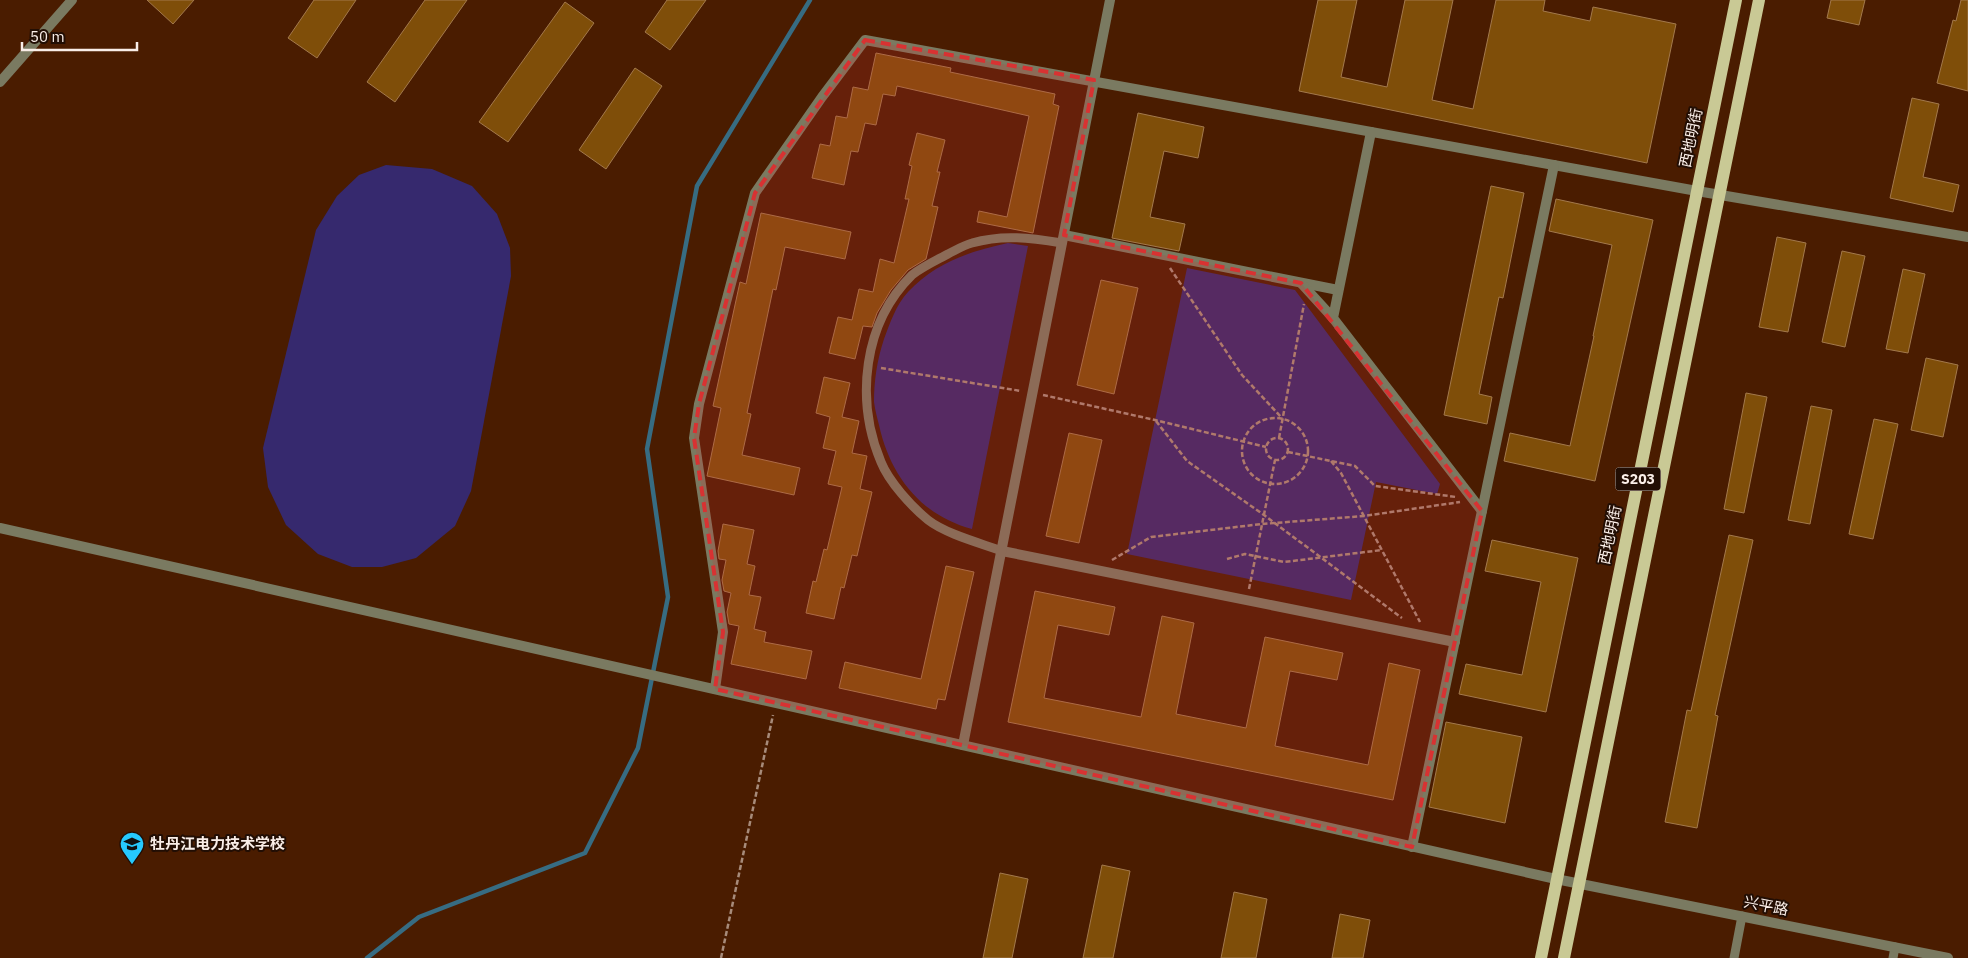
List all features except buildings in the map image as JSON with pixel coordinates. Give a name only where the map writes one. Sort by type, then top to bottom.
[{"type":"main road","name":"西地明街","points":[[1541,958],[1736,0]]},
{"type":"main road","name":"S203","points":[[1564,958],[1759,0]]},
{"type":"street","points":[[0,82],[72,0]]},
{"type":"street","points":[[963,745],[1110,0]]},
{"type":"street","points":[[715,689],[723,632],[694,438],[699,404],[755,193],[822,97],[865,40],[1094,80],[1697,192],[1968,237]]},
{"type":"street","points":[[1332,318],[1372,132]]},
{"type":"street","points":[[1412,847],[1554,165]]},
{"type":"street","points":[[1063,239],[1161,255],[1304,286],[1338,290]]},
{"type":"street","points":[[1304,286],[1332,318],[1482,511]]},
{"type":"street","name":"兴平路","points":[[0,528],[1556,879],[1948,958]]},
{"type":"street","points":[[1002,550],[1455,642]]},
{"type":"lane","points":[[1002,550],[965,539],[929,521],[898,490],[881,463],[870,428],[865,397],[867,365],[878,329],[891,300],[914,274],[939,258],[970,243],[998,237],[1063,239]]},
{"type":"lane","points":[[1734,958],[1742,916]]},
{"type":"lane","points":[[1893,958],[1895,947]]},
{"type":"path","points":[[1161,255],[1242,375],[1283,419]]},
{"type":"path","points":[[1279,438],[1304,286]]},
{"type":"path","points":[[867,365],[1032,393],[1156,420],[1266,447]]},
{"type":"path","points":[[1269,418],[1283,419],[1300,429],[1306,438],[1307,456],[1301,471],[1293,479],[1282,483],[1261,481],[1252,475],[1246,467],[1243,457],[1244,442],[1251,428],[1259,422],[1269,418]]},
{"type":"path","points":[[1156,420],[1187,461],[1264,515],[1404,619]]},
{"type":"path","points":[[1279,438],[1285,442],[1288,452],[1284,458],[1275,460],[1267,455],[1266,447],[1272,439],[1279,438]]},
{"type":"path","points":[[1288,452],[1355,466],[1375,486],[1474,500]]},
{"type":"path","points":[[1246,600],[1275,460]]},
{"type":"path","points":[[1330,461],[1340,473],[1364,516],[1428,637]]},
{"type":"path","points":[[1097,570],[1151,537],[1262,524],[1364,516],[1474,500]]},
{"type":"path","points":[[1227,559],[1245,554],[1284,562],[1382,550]]},
{"type":"path","points":[[721,958],[776,703]]},
{"type":"highlighted area","points":[[865,40],[1094,80],[1064,235],[1301,283],[1482,511],[1412,847],[715,689],[723,632],[694,438],[699,404],[755,193]]},
{"type":"shaded area","points":[[386,165],[432,169],[472,186],[497,214],[510,248],[511,276],[471,491],[455,526],[416,558],[382,567],[352,567],[318,554],[286,525],[268,487],[263,448],[316,230],[337,196],[359,175]]},
{"type":"shaded area","points":[[1008,243],[1028,246],[972,529],[954,523],[937,514],[910,490],[900,476],[884,443],[877,416],[874,402],[875,378],[884,339],[897,308],[908,292],[918,282],[941,266],[967,254]]},
{"type":"shaded area","points":[[1187,268],[1295,290],[1440,484],[1437,494],[1376,482],[1351,600],[1127,554]]},
{"type":"waterway","points":[[367,958],[419,917],[585,853],[638,748],[668,597],[647,449],[697,186],[810,0]]},
{"type":"place","name":"牡丹江电力技术学校","points":[[132,865]]}]
